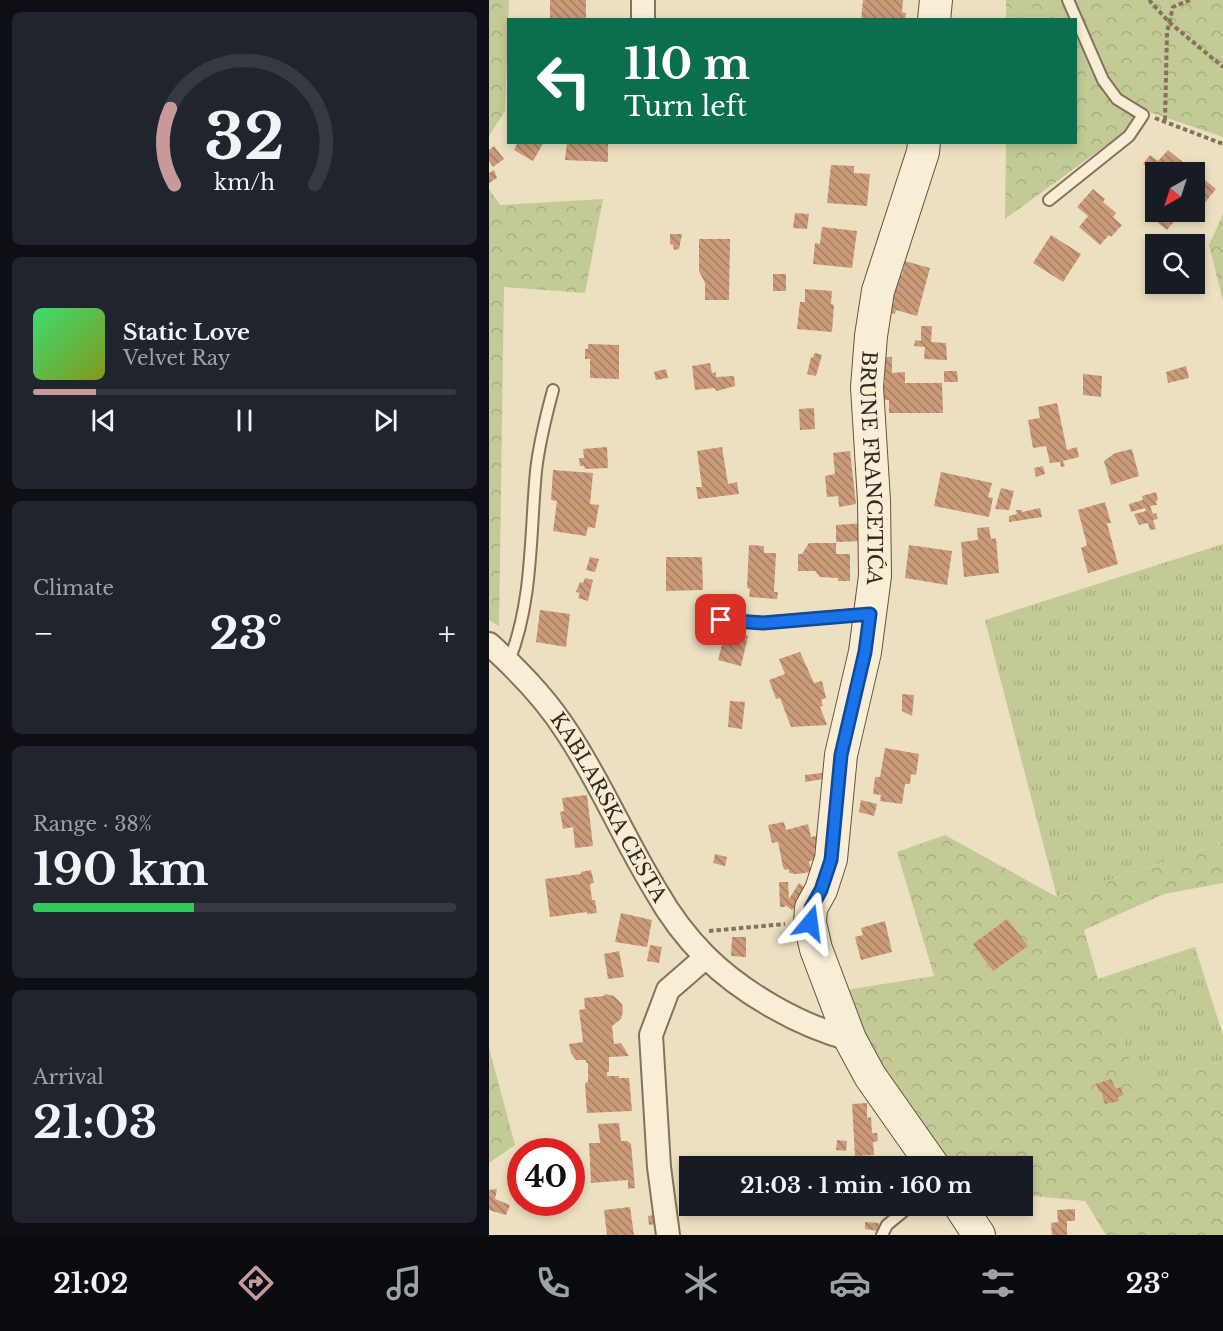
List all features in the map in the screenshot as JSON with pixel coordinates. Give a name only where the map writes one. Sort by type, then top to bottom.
[{"type":"street","points":[[643,0],[643,18]]},
{"type":"street","points":[[935,18],[936,0]]},
{"type":"street","name":"BRUNE FRANCETIĆA","points":[[810,920],[811,908],[821,890],[831,860],[841,755],[865,652],[875,576],[874,501],[867,387],[871,336],[878,291],[924,144]]},
{"type":"street","name":"KABLARSKA CESTA","points":[[489,644],[509,661],[567,731],[656,891],[683,931],[705,957],[761,999],[796,1019],[825,1032],[850,1039]]},
{"type":"street","points":[[810,920],[816,949],[850,1039],[870,1076],[926,1156]]},
{"type":"street","points":[[668,1235],[659,1167],[651,1035],[669,990],[705,957]]},
{"type":"street","points":[[967,1216],[979,1235]]},
{"type":"lane","points":[[1068,0],[1076,18]]},
{"type":"lane","points":[[1049,200],[1129,136],[1143,116],[1117,99],[1103,80],[1077,21]]},
{"type":"lane","points":[[509,661],[522,618],[534,519],[536,469],[553,390]]},
{"type":"lane","points":[[721,620],[763,623],[870,614]]},
{"type":"lane","points":[[882,1235],[887,1225],[898,1216]]},
{"type":"path","points":[[1149,0],[1169,22],[1223,67]]},
{"type":"path","points":[[1165,120],[1169,22],[1173,7],[1190,0]]},
{"type":"path","points":[[1143,116],[1165,120],[1223,144]]},
{"type":"path","points":[[683,931],[737,929],[810,920]]},
{"type":"green space","points":[[489,0],[509,0],[505,111],[489,136]]},
{"type":"green space","points":[[1006,0],[1223,0],[1223,137],[1140,109],[1126,131],[1005,219],[1006,144],[1077,144],[1077,18],[1006,18]]},
{"type":"green space","points":[[489,189],[500,205],[603,199],[585,293],[504,287],[499,626],[489,620]]},
{"type":"green space","points":[[1223,214],[1223,302],[1209,245]]},
{"type":"green space","points":[[1223,544],[1223,843],[1057,897],[985,620]]},
{"type":"green space","points":[[945,835],[1057,897],[1223,843],[1223,883],[1164,894],[1084,930],[1098,979],[1164,957],[1179,1002],[1118,1021],[1138,1087],[1223,1061],[1223,1235],[1106,1235],[1085,1201],[1033,1196],[1033,1156],[944,1156],[904,1109],[839,991],[934,976],[897,852]]},
{"type":"green space","points":[[1195,947],[1223,1035],[1223,1061],[1138,1087],[1117,1021],[1178,1002],[1164,957]]},
{"type":"green space","points":[[489,1048],[513,1138],[507,1138],[507,1151],[489,1163]]},
{"type":"building","points":[[550,0],[586,0],[586,18],[550,18]]},
{"type":"building","points":[[863,0],[903,0],[902,12],[906,13],[905,18],[861,18]]},
{"type":"building","points":[[517,144],[543,144],[533,161],[514,150]]},
{"type":"building","points":[[567,144],[608,144],[608,162],[565,160]]},
{"type":"building","points":[[494,146],[504,159],[493,167],[489,161],[489,150]]},
{"type":"building","points":[[1168,150],[1183,162],[1145,162],[1145,165],[1143,164],[1150,155],[1158,161]]},
{"type":"building","points":[[831,165],[854,166],[854,173],[870,174],[867,206],[827,203]]},
{"type":"building","points":[[494,170],[497,178],[489,183],[489,173]]},
{"type":"building","points":[[1205,180],[1216,189],[1205,203]]},
{"type":"building","points":[[1093,189],[1105,199],[1103,202],[1116,213],[1113,217],[1122,225],[1100,245],[1079,227],[1088,216],[1077,207]]},
{"type":"building","points":[[795,213],[809,214],[807,229],[793,228]]},
{"type":"building","points":[[1157,222],[1173,222],[1167,230]]},
{"type":"building","points":[[822,227],[857,231],[852,268],[813,264],[815,243],[820,244]]},
{"type":"building","points":[[670,234],[682,234],[679,249],[674,250],[673,245],[670,244]]},
{"type":"building","points":[[1051,235],[1081,254],[1063,282],[1033,263]]},
{"type":"building","points":[[699,239],[730,239],[729,300],[705,300],[705,283],[699,271]]},
{"type":"building","points":[[905,261],[930,268],[917,316],[896,310],[895,314],[883,311],[893,273],[902,275]]},
{"type":"building","points":[[773,274],[786,274],[786,291],[773,291]]},
{"type":"building","points":[[805,289],[832,291],[831,304],[834,305],[832,332],[797,329],[800,302],[805,302]]},
{"type":"building","points":[[921,326],[932,326],[931,342],[946,343],[947,360],[924,359],[925,347],[914,346],[915,340],[921,341]]},
{"type":"building","points":[[588,344],[619,345],[619,379],[590,378],[590,359],[585,359],[585,349],[588,349]]},
{"type":"building","points":[[816,353],[822,355],[816,376],[807,374],[811,357],[813,358]]},
{"type":"building","points":[[880,357],[892,357],[892,373],[905,372],[905,383],[942,383],[943,413],[889,413],[889,400],[880,400],[880,384],[885,383],[885,373],[879,373]]},
{"type":"building","points":[[710,363],[712,373],[716,372],[716,377],[734,376],[735,386],[717,391],[714,388],[695,390],[692,366]]},
{"type":"building","points":[[1186,366],[1189,378],[1168,383],[1166,372]]},
{"type":"building","points":[[666,369],[668,378],[656,380],[654,372]]},
{"type":"building","points":[[944,371],[957,371],[958,382],[944,382]]},
{"type":"building","points":[[1083,374],[1102,376],[1101,397],[1083,395]]},
{"type":"building","points":[[1057,403],[1067,450],[1077,447],[1079,457],[1063,461],[1065,466],[1061,467],[1060,462],[1050,463],[1046,446],[1033,448],[1028,420],[1040,418],[1038,407]]},
{"type":"building","points":[[814,408],[815,429],[800,430],[799,409]]},
{"type":"building","points":[[607,447],[608,468],[585,469],[584,466],[580,466],[579,458],[584,458],[583,449]]},
{"type":"building","points":[[722,447],[728,484],[737,482],[739,494],[698,499],[696,487],[702,487],[697,451]]},
{"type":"building","points":[[1132,449],[1139,476],[1111,485],[1104,461],[1115,453]]},
{"type":"building","points":[[850,451],[856,504],[839,507],[838,496],[827,497],[825,476],[835,474],[833,453]]},
{"type":"building","points":[[1043,466],[1045,474],[1036,477],[1034,468]]},
{"type":"building","points":[[553,470],[593,473],[590,504],[599,505],[595,528],[588,527],[586,536],[553,531],[557,501],[551,500]]},
{"type":"building","points":[[941,472],[992,483],[988,497],[993,498],[989,517],[934,506]]},
{"type":"building","points":[[1001,488],[1014,491],[1009,510],[995,509]]},
{"type":"building","points":[[1156,492],[1157,505],[1150,506],[1158,519],[1153,520],[1156,529],[1150,530],[1148,523],[1139,525],[1134,514],[1146,511],[1145,508],[1131,512],[1129,504],[1143,500],[1142,496]]},
{"type":"building","points":[[1105,502],[1111,523],[1107,523],[1118,564],[1088,573],[1081,548],[1087,545],[1078,510]]},
{"type":"building","points":[[1040,508],[1042,517],[1009,522],[1009,516],[1017,514],[1016,510],[1022,510],[1022,512]]},
{"type":"building","points":[[864,523],[864,541],[836,542],[836,525]]},
{"type":"building","points":[[989,527],[991,539],[996,538],[999,573],[964,577],[961,542],[978,540],[977,528]]},
{"type":"building","points":[[809,543],[836,543],[836,554],[850,554],[850,581],[820,577],[815,571],[798,571],[798,554],[802,554]]},
{"type":"building","points":[[749,545],[764,546],[764,553],[776,553],[774,592],[778,592],[777,599],[749,597],[750,589],[747,588]]},
{"type":"building","points":[[909,545],[952,551],[947,585],[905,578]]},
{"type":"building","points":[[590,557],[599,559],[595,572],[586,570]]},
{"type":"building","points":[[666,557],[702,557],[703,590],[666,591]]},
{"type":"building","points":[[585,578],[593,580],[588,601],[578,598],[580,593],[576,592],[580,582],[583,583]]},
{"type":"building","points":[[540,610],[570,614],[566,647],[536,642]]},
{"type":"building","points":[[726,630],[748,636],[741,666],[718,660]]},
{"type":"building","points":[[800,652],[814,683],[822,681],[826,698],[821,700],[823,706],[820,707],[827,725],[791,727],[780,698],[776,699],[769,680],[785,674],[779,659]]},
{"type":"building","points":[[902,694],[914,695],[912,716],[902,711]]},
{"type":"building","points":[[730,701],[745,702],[742,729],[728,727]]},
{"type":"building","points":[[885,748],[919,754],[916,775],[911,774],[910,784],[905,784],[902,804],[880,801],[881,795],[873,794],[875,777],[880,777]]},
{"type":"building","points":[[822,773],[823,779],[805,782],[805,775]]},
{"type":"building","points":[[587,795],[593,846],[575,848],[573,827],[563,829],[560,812],[564,811],[562,798]]},
{"type":"building","points":[[861,800],[877,804],[874,816],[859,812]]},
{"type":"building","points":[[784,822],[786,830],[808,824],[811,837],[816,836],[819,848],[814,849],[816,860],[809,861],[811,872],[789,873],[789,869],[785,870],[783,867],[778,842],[772,843],[768,825]]},
{"type":"building","points":[[715,854],[727,857],[725,866],[713,863]]},
{"type":"building","points":[[591,870],[594,883],[590,884],[592,900],[595,900],[597,913],[587,914],[587,912],[550,917],[545,879],[581,874],[581,872]]},
{"type":"building","points":[[779,882],[788,882],[789,899],[799,883],[807,889],[792,910],[785,905],[785,907],[780,907]]},
{"type":"building","points":[[621,913],[652,920],[647,947],[615,942]]},
{"type":"building","points":[[1007,919],[1028,946],[993,971],[973,944]]},
{"type":"building","points":[[885,921],[892,952],[861,960],[855,937],[863,935],[861,928]]},
{"type":"building","points":[[732,937],[746,937],[746,957],[731,956]]},
{"type":"building","points":[[650,945],[662,947],[659,963],[647,961]]},
{"type":"building","points":[[619,951],[624,977],[608,979],[604,954]]},
{"type":"building","points":[[605,994],[614,996],[622,1004],[621,1019],[612,1026],[614,1044],[621,1043],[629,1056],[609,1057],[607,1076],[629,1078],[632,1111],[587,1113],[585,1083],[588,1082],[588,1063],[586,1060],[576,1060],[569,1044],[583,1042],[579,1010],[585,1009],[584,998]]},
{"type":"building","points":[[1111,1079],[1116,1089],[1121,1087],[1123,1095],[1118,1097],[1119,1101],[1105,1104],[1096,1084]]},
{"type":"building","points":[[867,1103],[867,1118],[871,1117],[872,1133],[877,1133],[878,1141],[873,1142],[874,1155],[855,1156],[852,1104]]},
{"type":"building","points":[[619,1123],[621,1141],[631,1144],[635,1188],[628,1189],[628,1180],[591,1183],[589,1143],[600,1143],[598,1124]]},
{"type":"building","points":[[837,1140],[847,1141],[846,1151],[836,1150]]},
{"type":"building","points":[[497,1189],[495,1199],[507,1204],[506,1215],[489,1210],[489,1190]]},
{"type":"building","points":[[630,1207],[634,1235],[607,1235],[604,1210]]},
{"type":"building","points":[[1075,1209],[1075,1221],[1067,1221],[1067,1235],[1052,1235],[1051,1223],[1058,1222],[1057,1210]]},
{"type":"building","points":[[660,1214],[662,1223],[649,1225],[648,1216]]},
{"type":"building","points":[[865,1222],[879,1223],[878,1231],[865,1229]]},
{"type":"route","points":[[721,620],[763,623],[870,614],[865,652],[836,784],[831,860],[821,890],[811,908],[810,923]]}]
